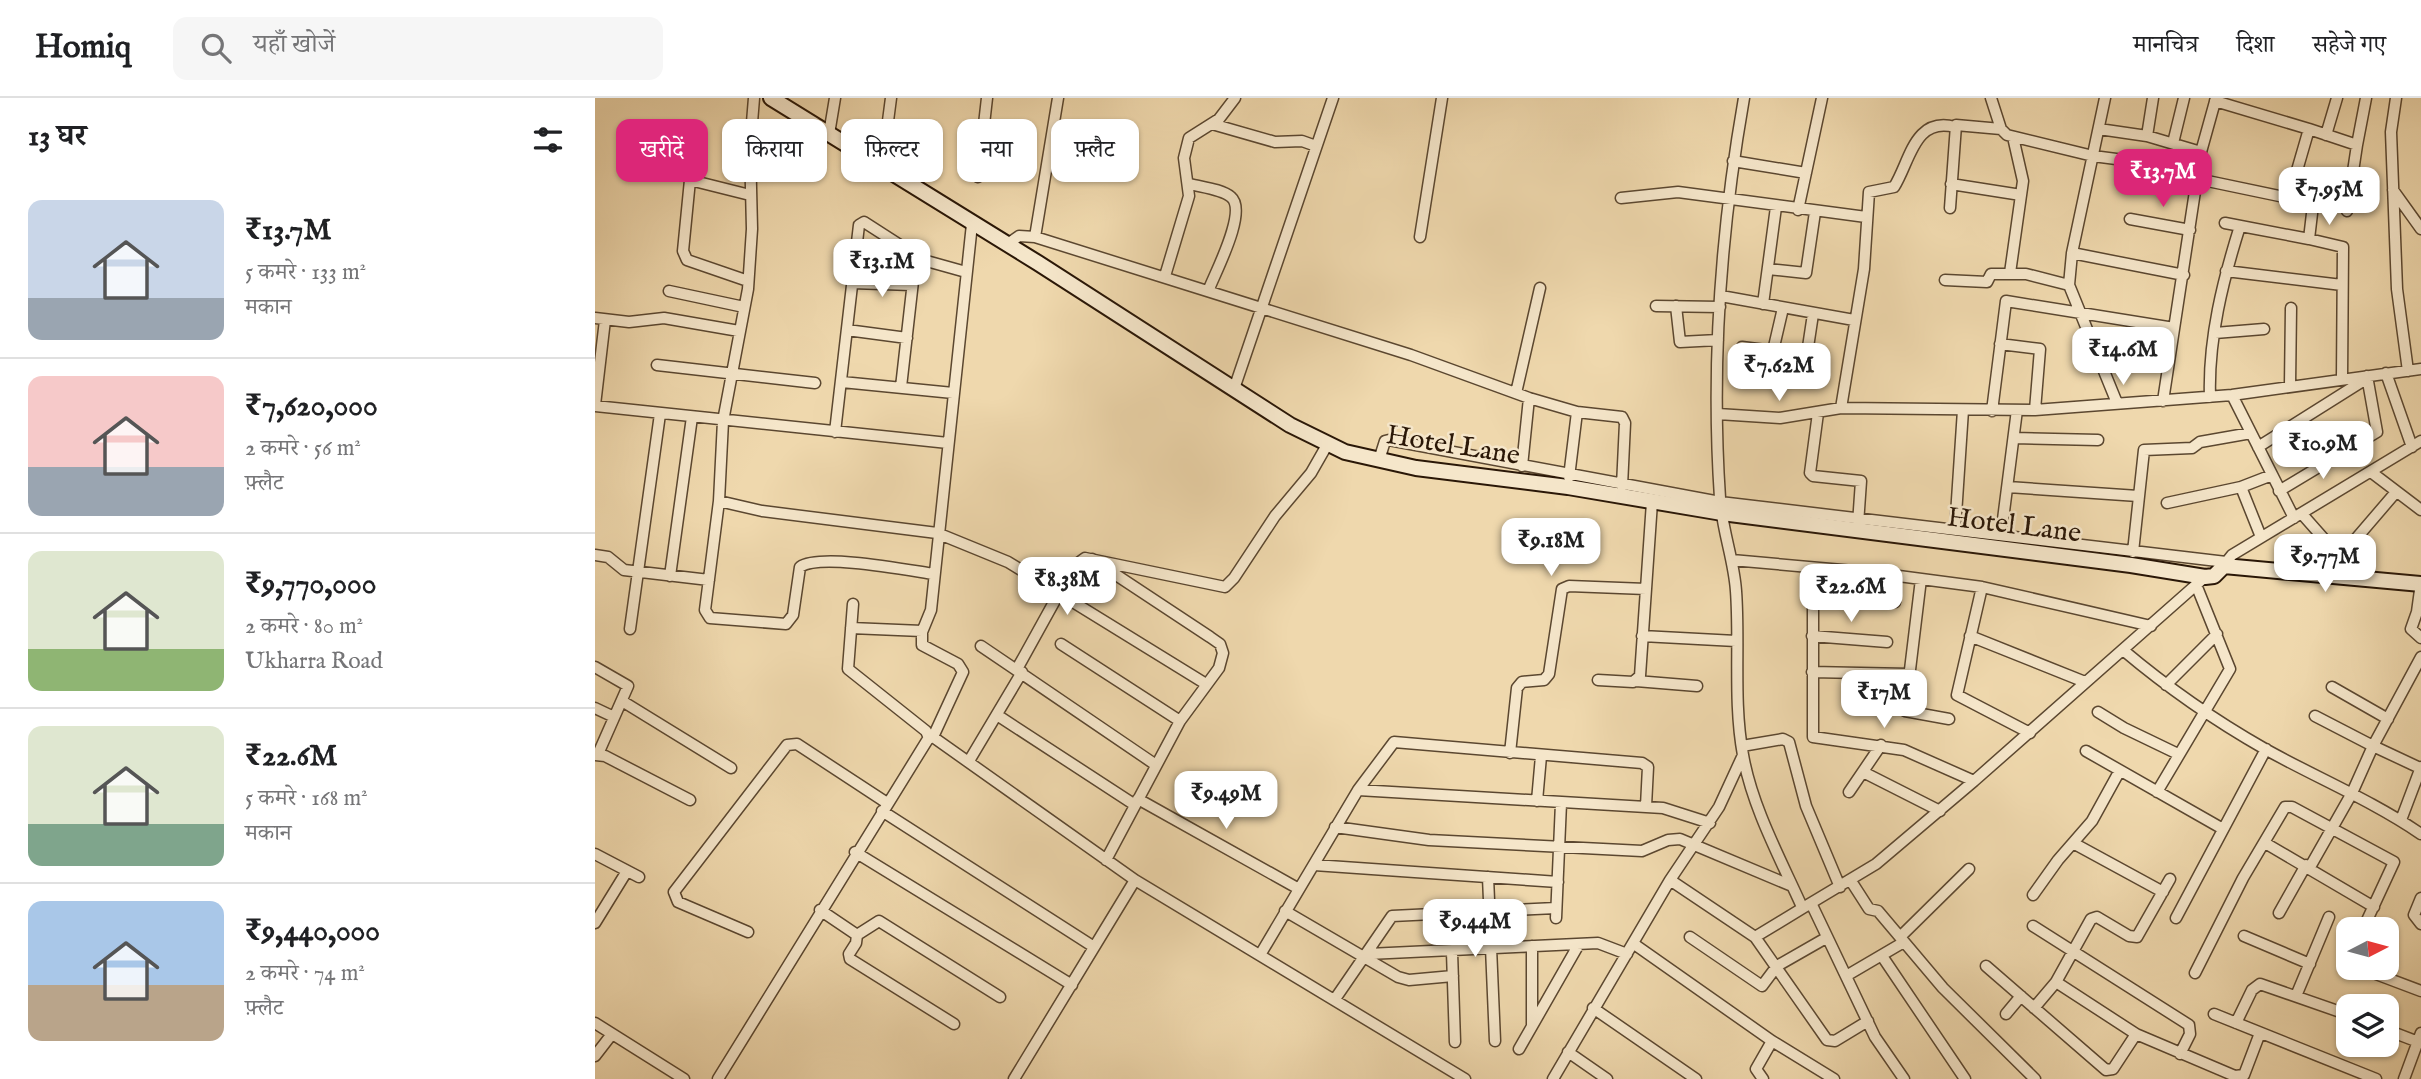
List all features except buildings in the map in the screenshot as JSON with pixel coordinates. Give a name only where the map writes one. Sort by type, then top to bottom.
[{"type":"street","points":[[754,98],[748,281],[723,421],[719,501],[705,613],[710,618],[781,625],[790,621],[799,572],[804,564],[855,563],[934,574]]},
{"type":"street","name":"Hotel Lane","points":[[771,98],[841,133]]},
{"type":"street","points":[[831,128],[835,98]]},
{"type":"street","points":[[888,119],[891,98]]},
{"type":"street","points":[[985,119],[987,98]]},
{"type":"street","points":[[1035,237],[1058,98]]},
{"type":"street","points":[[1165,276],[1185,217],[1190,184],[1184,158],[1189,138],[1227,111],[1235,98]]},
{"type":"street","points":[[1237,384],[1333,98]]},
{"type":"street","points":[[1420,237],[1441,98]]},
{"type":"street","points":[[1744,98],[1733,161],[1718,340],[1721,508],[1737,592],[1736,641],[1742,750],[1750,782],[1792,886],[1807,905],[1826,938],[1900,1078]]},
{"type":"street","points":[[1798,210],[1822,98]]},
{"type":"street","points":[[1991,98],[2001,129]]},
{"type":"street","points":[[2105,98],[2072,253],[2069,285],[2117,403]]},
{"type":"street","points":[[2147,136],[2153,98]]},
{"type":"street","points":[[2173,143],[2185,98]]},
{"type":"street","points":[[2326,135],[2337,98]]},
{"type":"street","points":[[2347,211],[2366,98]]},
{"type":"street","points":[[2396,98],[2391,132],[2397,289],[2409,371]]},
{"type":"street","points":[[2163,401],[2201,152],[2215,100],[2357,145]]},
{"type":"street","points":[[1841,408],[1864,269],[1870,190],[1894,187],[1910,150],[1932,126],[1938,123],[1955,127],[1959,124],[2001,129],[2013,137],[2093,156],[2170,166]]},
{"type":"street","points":[[1212,124],[1275,142],[1298,141],[1316,146]]},
{"type":"street","points":[[1950,208],[1955,127]]},
{"type":"street","points":[[2289,198],[2309,129]]},
{"type":"street","points":[[2099,130],[2147,136],[2201,152]]},
{"type":"street","points":[[2010,273],[2023,177],[2013,137]]},
{"type":"street","points":[[1733,161],[1806,173]]},
{"type":"street","points":[[2197,179],[2313,205],[2309,239]]},
{"type":"street","points":[[748,281],[687,260],[683,251],[690,180],[750,195]]},
{"type":"street","name":"Hotel Lane","points":[[919,182],[972,224],[1010,241],[1237,384],[1327,445],[1381,453],[1453,474],[1568,481],[1622,490],[1652,502],[1858,525],[2131,565],[2421,584]]},
{"type":"street","points":[[1190,184],[1231,196],[1235,203],[1233,229],[1209,289]]},
{"type":"street","points":[[1951,184],[2021,195]]},
{"type":"street","points":[[2393,190],[2421,229]]},
{"type":"street","points":[[1621,198],[1678,192],[1866,217]]},
{"type":"street","points":[[1763,304],[1776,206]]},
{"type":"street","points":[[1768,269],[1807,273],[1815,212]]},
{"type":"street","points":[[2130,219],[2190,230]]},
{"type":"street","points":[[835,432],[861,223],[894,239],[935,266],[966,272]]},
{"type":"street","points":[[2225,223],[2343,247],[2342,379]]},
{"type":"street","points":[[718,1079],[855,852],[931,737],[963,672],[958,664],[922,645],[922,631],[929,616],[972,224]]},
{"type":"street","points":[[2210,397],[2215,333],[2226,271],[2240,226]]},
{"type":"street","points":[[1010,241],[1035,237],[1209,289],[1529,398],[1577,412],[1624,418],[1622,490],[1721,508]]},
{"type":"street","points":[[2072,253],[2184,275]]},
{"type":"street","points":[[901,387],[916,256]]},
{"type":"street","points":[[2226,271],[2342,285]]},
{"type":"street","points":[[1945,280],[1987,282],[1991,274],[2010,273],[2069,285]]},
{"type":"street","points":[[852,283],[912,285]]},
{"type":"street","points":[[1516,393],[1541,288]]},
{"type":"street","points":[[669,291],[744,307]]},
{"type":"street","points":[[1992,411],[2005,304],[2009,300],[2080,315],[2174,328]]},
{"type":"street","points":[[1656,306],[1720,301],[1763,304],[1854,320]]},
{"type":"street","points":[[1676,306],[1680,342],[1718,340]]},
{"type":"street","points":[[1742,347],[1773,351],[1783,308]]},
{"type":"street","points":[[2290,386],[2291,308]]},
{"type":"street","points":[[1805,368],[1813,314]]},
{"type":"street","points":[[739,331],[664,318],[629,322],[600,319],[595,406],[948,443]]},
{"type":"street","points":[[2215,333],[2264,329]]},
{"type":"street","points":[[847,330],[907,338]]},
{"type":"street","points":[[2000,344],[2040,349],[2035,410]]},
{"type":"street","points":[[657,365],[815,383]]},
{"type":"street","points":[[1718,414],[1780,418],[1841,408],[2035,410],[2232,395],[2421,369]]},
{"type":"street","points":[[1755,937],[1851,881],[1940,811],[2085,682],[2215,572],[2261,537],[2418,443],[2386,373]]},
{"type":"street","points":[[2258,447],[2366,377]]},
{"type":"street","points":[[2279,491],[2377,432],[2366,377]]},
{"type":"street","points":[[842,382],[953,393]]},
{"type":"street","points":[[2232,395],[2279,491],[2298,516],[2340,557]]},
{"type":"street","points":[[1522,466],[1529,398]]},
{"type":"street","points":[[1955,530],[1963,410]]},
{"type":"street","points":[[2001,534],[2017,410]]},
{"type":"street","points":[[1381,453],[1389,440],[1522,466],[1568,481],[1577,412]]},
{"type":"street","points":[[1818,413],[1810,473],[1814,476],[1861,481],[1858,525],[2001,534],[2133,552],[2215,572]]},
{"type":"street","points":[[630,629],[660,414]]},
{"type":"street","points":[[670,576],[692,417]]},
{"type":"street","points":[[2133,552],[2142,453],[2146,448],[2192,448],[2200,442],[2251,433]]},
{"type":"street","points":[[2014,438],[2098,439]]},
{"type":"street","points":[[969,761],[997,715],[1058,593],[1075,566],[1085,558],[1092,558],[1225,587],[1234,579],[1280,508],[1311,473],[1327,445]]},
{"type":"street","points":[[2371,472],[2421,510]]},
{"type":"street","points":[[2167,503],[2241,487],[2271,475]]},
{"type":"street","points":[[2008,487],[2138,496]]},
{"type":"street","points":[[2241,487],[2261,537]]},
{"type":"street","points":[[2324,576],[2396,492]]},
{"type":"street","points":[[719,501],[762,511],[937,533],[1008,562],[1206,684]]},
{"type":"street","points":[[1636,681],[1640,676],[1652,502]]},
{"type":"street","points":[[595,555],[608,557],[624,570],[709,580]]},
{"type":"street","points":[[1092,558],[1220,644],[1222,659],[1181,721],[1106,859]]},
{"type":"street","points":[[1732,561],[1982,587],[2151,626]]},
{"type":"street","points":[[1813,569],[1812,672],[1815,738],[1904,750],[1974,781]]},
{"type":"street","points":[[2157,792],[2230,669],[2217,634],[2215,572]]},
{"type":"street","points":[[1921,579],[1905,710],[1949,719]]},
{"type":"street","points":[[2421,584],[2418,609],[2411,629],[2421,638]]},
{"type":"street","points":[[1510,753],[1517,688],[1522,682],[1544,680],[1549,674],[1562,589],[1569,586],[1646,589]]},
{"type":"street","points":[[1982,587],[1957,695],[2030,733]]},
{"type":"street","points":[[1812,596],[1895,602]]},
{"type":"street","points":[[853,604],[848,669],[931,737],[969,761],[1135,880],[1465,1079]]},
{"type":"street","points":[[851,628],[922,631]]},
{"type":"street","points":[[2166,685],[2217,634]]},
{"type":"street","points":[[1642,636],[1736,641]]},
{"type":"street","points":[[1812,636],[1887,642]]},
{"type":"street","points":[[1970,636],[2085,682]]},
{"type":"street","points":[[1061,645],[1181,721]]},
{"type":"street","points":[[981,646],[1156,765]]},
{"type":"street","points":[[2123,650],[2204,713],[2401,820],[2421,834]]},
{"type":"street","points":[[2279,913],[2352,793],[2373,746],[2421,657]]},
{"type":"street","points":[[595,667],[627,684],[622,701],[596,755],[690,800]]},
{"type":"street","points":[[1812,672],[1908,674]]},
{"type":"street","points":[[1598,680],[1696,686]]},
{"type":"street","points":[[2332,687],[2388,719]]},
{"type":"street","points":[[622,701],[731,768]]},
{"type":"street","points":[[595,708],[614,717]]},
{"type":"street","points":[[2098,712],[2178,754]]},
{"type":"street","points":[[997,715],[1136,802],[1299,889]]},
{"type":"street","points":[[2315,716],[2421,767],[2401,820]]},
{"type":"street","points":[[1742,750],[1783,739],[1789,741],[1806,806],[1840,887]]},
{"type":"street","points":[[1260,955],[1358,790],[1394,742],[1646,764],[1646,806]]},
{"type":"street","points":[[748,932],[678,902],[674,892],[787,745],[797,744],[884,807],[1094,947]]},
{"type":"street","points":[[1849,792],[1881,745]]},
{"type":"street","points":[[2176,918],[2266,749]]},
{"type":"street","points":[[1553,1079],[1670,880],[1710,823],[1742,750]]},
{"type":"street","points":[[2086,751],[2223,829]]},
{"type":"street","points":[[1538,801],[1541,756]]},
{"type":"street","points":[[1863,772],[1940,811]]},
{"type":"street","points":[[2032,895],[2092,821],[2119,772]]},
{"type":"street","points":[[1358,790],[1646,806],[1683,812],[1710,823]]},
{"type":"street","points":[[1335,999],[1392,916],[1487,909],[1556,913],[1561,803]]},
{"type":"street","points":[[2195,973],[2243,878],[2285,807],[2292,807],[2331,825],[2394,862],[2369,917]]},
{"type":"street","points":[[1335,827],[1429,840],[1642,852],[1674,839],[1792,886]]},
{"type":"street","points":[[2073,843],[2163,892]]},
{"type":"street","points":[[2265,843],[2374,906]]},
{"type":"street","points":[[855,852],[1072,985]]},
{"type":"street","points":[[595,854],[639,877]]},
{"type":"street","points":[[1314,865],[1558,882]]},
{"type":"street","points":[[1846,976],[1882,956],[1902,940],[1969,869]]},
{"type":"street","points":[[595,923],[598,911],[627,871]]},
{"type":"street","points":[[1488,877],[1487,909],[1495,1041]]},
{"type":"street","points":[[2035,1008],[2056,982],[2094,917],[2101,918],[2129,936],[2140,935],[2170,879]]},
{"type":"street","points":[[1014,1079],[1135,880]]},
{"type":"street","points":[[1670,880],[1755,937],[1827,1040],[1835,1041],[1868,1021]]},
{"type":"street","points":[[1851,881],[1869,909],[1878,911],[1943,988],[2035,1079]]},
{"type":"street","points":[[2421,898],[2414,915],[2421,924]]},
{"type":"street","points":[[820,910],[857,935]]},
{"type":"street","points":[[1285,911],[1409,979],[1453,976]]},
{"type":"street","points":[[2296,996],[2329,917]]},
{"type":"street","points":[[857,935],[879,921],[1000,997]]},
{"type":"street","points":[[2033,926],[2189,1025],[2190,1034],[2180,1054]]},
{"type":"street","points":[[857,935],[858,939],[849,954],[851,959],[954,1024]]},
{"type":"street","points":[[2244,936],[2310,964]]},
{"type":"street","points":[[1690,937],[1759,985],[1764,984],[1777,966],[1826,938]]},
{"type":"street","points":[[1366,956],[1579,944],[1606,944],[1627,954]]},
{"type":"street","points":[[1519,1049],[1579,944]]},
{"type":"street","points":[[1634,944],[1772,1041],[1834,1079]]},
{"type":"street","points":[[1532,946],[1532,1027]]},
{"type":"street","points":[[1452,952],[1455,1042]]},
{"type":"street","points":[[1882,956],[1965,1079]]},
{"type":"street","points":[[1986,966],[2106,1070],[2113,1069],[2136,1034]]},
{"type":"street","points":[[2392,980],[2421,991]]},
{"type":"street","points":[[2056,982],[2136,1034],[2241,1077],[2260,1032]]},
{"type":"street","points":[[2236,1023],[2255,986],[2265,984],[2336,1010]]},
{"type":"street","points":[[2006,1014],[2021,996]]},
{"type":"street","points":[[1593,1009],[1696,1079]]},
{"type":"street","points":[[2214,1014],[2376,1079]]},
{"type":"street","points":[[595,1023],[684,1079]]},
{"type":"street","points":[[2399,1033],[2420,1039],[2404,1079]]},
{"type":"street","points":[[595,1056],[613,1034]]},
{"type":"street","points":[[1763,1079],[1756,1069],[1772,1041]]},
{"type":"street","points":[[1568,1052],[1607,1079]]}]
